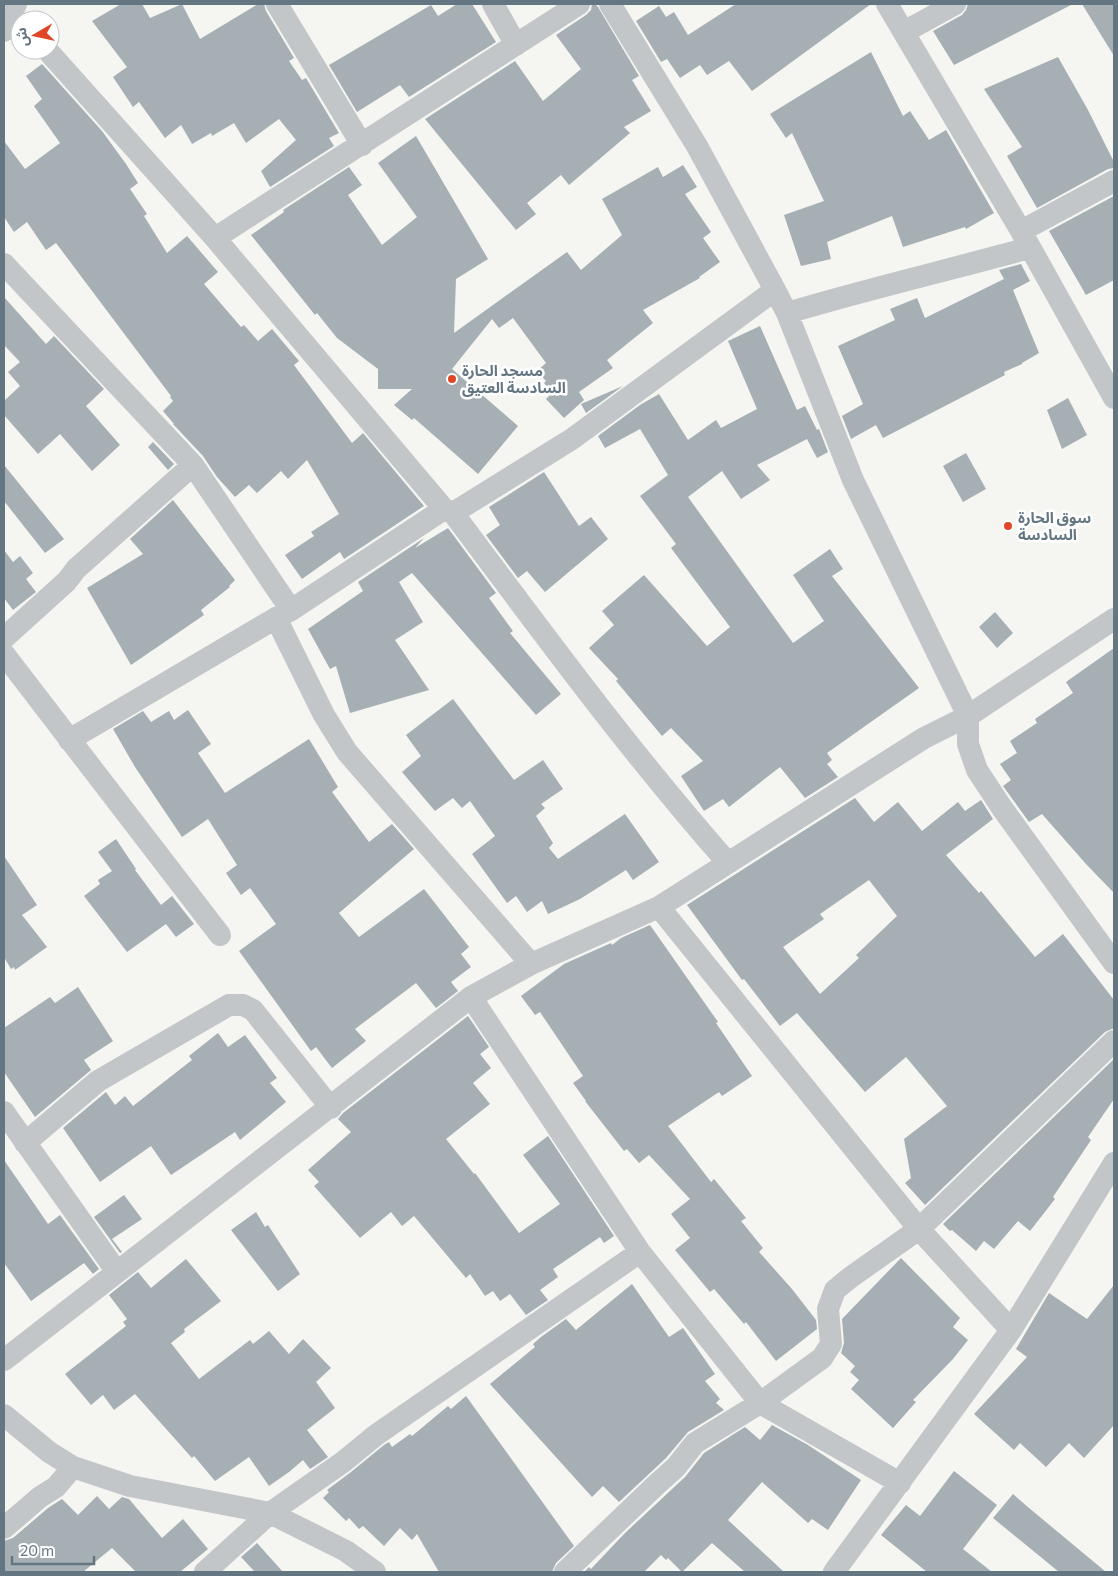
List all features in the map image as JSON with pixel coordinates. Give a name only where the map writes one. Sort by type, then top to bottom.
[{"type":"street","points":[[277,4],[362,145]]},
{"type":"street","points":[[493,4],[516,45]]},
{"type":"street","points":[[215,238],[579,4]]},
{"type":"street","points":[[610,4],[697,146],[787,314],[853,480],[968,716],[968,744],[977,770],[1002,808],[1114,963]]},
{"type":"street","points":[[887,4],[1025,239],[1114,398]]},
{"type":"street","points":[[904,32],[955,4]]},
{"type":"street","points":[[56,60],[215,238],[449,511],[668,793],[728,863]]},
{"type":"street","points":[[787,314],[852,293],[906,281],[1025,239],[1114,181]]},
{"type":"street","points":[[4,264],[193,465],[284,614],[324,715],[347,752],[531,964]]},
{"type":"street","points":[[69,740],[284,614],[449,511],[572,439],[775,290]]},
{"type":"street","points":[[4,638],[67,581],[76,569],[193,465]]},
{"type":"street","points":[[4,1360],[331,1108],[471,997],[531,964],[659,907],[924,738],[968,716],[1114,619]]},
{"type":"street","points":[[4,654],[220,935]]},
{"type":"street","points":[[659,907],[919,1228],[1011,1330]]},
{"type":"street","points":[[471,997],[640,1252],[760,1403],[900,1483]]},
{"type":"street","points":[[25,1143],[98,1081],[229,1005],[243,1005],[253,1010],[331,1108]]},
{"type":"street","points":[[565,1572],[676,1467],[695,1443],[760,1403],[822,1358],[831,1344],[828,1309],[835,1290],[919,1228],[1114,1041]]},
{"type":"street","points":[[4,1112],[117,1272]]},
{"type":"street","points":[[834,1572],[1011,1330],[1114,1163]]},
{"type":"street","points":[[205,1572],[270,1513],[343,1462],[376,1435],[640,1252]]},
{"type":"street","points":[[4,1415],[48,1452],[73,1466],[130,1486],[270,1513],[346,1551],[375,1572]]},
{"type":"street","points":[[4,1528],[40,1497],[56,1487],[73,1466]]},
{"type":"building","points":[[121,4],[142,4],[150,18],[182,4],[200,39],[258,4],[264,4],[266,11],[294,58],[289,61],[302,80],[306,78],[339,133],[329,138],[334,146],[270,187],[261,171],[296,140],[279,119],[246,143],[234,123],[212,136],[211,133],[192,144],[181,125],[165,138],[139,102],[133,107],[113,77],[127,67],[92,21]]},
{"type":"building","points":[[457,4],[472,4],[496,42],[409,97],[400,85],[357,112],[329,65],[431,5],[438,16]]},
{"type":"building","points":[[592,4],[598,7],[639,76],[632,80],[651,111],[624,127],[630,133],[569,185],[561,175],[527,203],[536,214],[516,230],[425,119],[515,61],[543,101],[581,69],[556,35],[586,15],[591,10]]},
{"type":"building","points":[[736,4],[871,4],[752,91],[729,61],[707,75],[700,65],[680,78],[667,59],[661,62],[636,21],[659,6],[666,17],[674,12],[688,35]]},
{"type":"building","points":[[968,4],[1073,4],[954,65],[933,31],[962,15]]},
{"type":"building","points":[[1082,4],[1114,4],[1114,56]]},
{"type":"building","points":[[871,52],[903,116],[910,111],[929,140],[946,130],[994,213],[966,229],[965,227],[903,247],[892,216],[827,242],[831,259],[801,266],[784,215],[824,201],[792,133],[786,138],[770,114]]},
{"type":"building","points":[[1058,57],[1088,110],[1114,162],[1114,168],[1108,169],[1037,208],[1007,156],[1022,147],[984,89]]},
{"type":"building","points":[[42,64],[102,131],[126,164],[138,183],[130,189],[147,214],[144,216],[167,253],[187,236],[218,272],[204,284],[241,327],[244,325],[258,341],[272,329],[299,361],[294,365],[352,443],[363,433],[424,506],[344,559],[340,552],[302,579],[285,555],[314,536],[311,532],[339,514],[307,460],[288,479],[281,471],[257,493],[249,485],[235,497],[217,477],[203,456],[163,411],[173,401],[171,396],[56,243],[46,250],[27,222],[14,232],[4,217],[4,141],[25,169],[60,143],[34,106],[42,99],[26,76]]},
{"type":"building","points":[[416,136],[488,259],[456,279],[454,333],[567,252],[581,270],[622,235],[602,199],[658,167],[663,177],[683,165],[697,187],[685,194],[711,232],[703,238],[720,262],[700,278],[643,310],[653,323],[607,360],[613,368],[579,392],[584,400],[564,418],[546,399],[552,393],[544,383],[546,381],[537,371],[546,363],[513,318],[499,328],[492,319],[452,369],[518,426],[478,474],[414,418],[412,420],[394,405],[412,389],[378,389],[378,369],[337,338],[317,313],[315,315],[251,235],[284,212],[283,210],[349,167],[362,185],[348,195],[382,245],[417,217],[378,163]]},
{"type":"building","points":[[1114,196],[1114,280],[1086,295],[1049,231]]},
{"type":"building","points":[[1021,264],[1030,281],[1013,290],[1039,353],[1022,364],[1004,372],[1005,375],[883,438],[876,425],[851,439],[842,416],[863,404],[838,346],[895,320],[890,309],[917,298],[925,318],[1004,279],[999,270]]},
{"type":"building","points":[[4,297],[46,344],[54,336],[104,389],[86,406],[120,445],[92,471],[60,434],[38,454],[4,415],[4,401],[20,386],[8,372],[20,362],[4,345]]},
{"type":"building","points":[[760,326],[797,410],[805,406],[817,430],[819,429],[828,452],[817,458],[807,439],[757,465],[770,480],[741,499],[722,471],[688,497],[793,643],[824,621],[793,575],[830,549],[843,569],[832,576],[919,688],[827,753],[832,760],[827,764],[838,777],[805,798],[780,767],[729,807],[723,799],[704,811],[681,776],[703,761],[671,728],[662,736],[616,681],[618,679],[589,648],[614,625],[602,611],[644,575],[707,646],[730,627],[671,548],[676,544],[640,496],[668,475],[640,429],[605,448],[598,436],[640,405],[659,394],[688,440],[716,420],[721,428],[757,409],[728,341]]},
{"type":"building","points":[[623,386],[586,413],[581,404]]},
{"type":"building","points":[[1068,398],[1087,435],[1062,449],[1047,410]]},
{"type":"building","points":[[153,442],[174,464],[168,470],[148,447]]},
{"type":"building","points":[[966,453],[986,489],[963,502],[943,466]]},
{"type":"building","points":[[4,465],[64,539],[45,553],[4,501]]},
{"type":"building","points":[[544,472],[579,526],[591,517],[608,539],[545,592],[527,571],[518,578],[486,535],[500,525],[489,507]]},
{"type":"building","points":[[173,500],[235,580],[230,587],[201,610],[204,615],[131,665],[87,588],[143,554],[130,539]]},
{"type":"building","points":[[448,528],[496,593],[489,598],[513,631],[510,633],[561,694],[536,715],[412,573],[399,582],[423,622],[395,640],[429,690],[350,713],[336,666],[330,669],[308,629],[363,591],[358,582],[424,538],[415,548]]},
{"type":"building","points":[[4,550],[13,562],[20,556],[33,573],[26,579],[36,592],[13,610],[4,598]]},
{"type":"building","points":[[995,612],[1013,633],[997,648],[979,627]]},
{"type":"building","points":[[1114,648],[1114,893],[1042,814],[1029,822],[1003,786],[1011,780],[1000,764],[1017,753],[1010,741],[1037,723],[1035,719],[1073,693],[1066,682]]},
{"type":"building","points":[[453,699],[514,780],[543,760],[563,789],[541,804],[545,808],[536,816],[553,843],[549,848],[558,859],[625,814],[659,862],[633,880],[626,870],[580,899],[548,914],[542,901],[527,912],[516,896],[507,903],[472,854],[495,836],[470,801],[462,808],[453,798],[435,811],[402,772],[421,756],[406,735]]},
{"type":"building","points":[[188,710],[211,744],[198,753],[225,793],[309,739],[338,787],[332,792],[369,842],[392,824],[414,849],[339,913],[359,937],[424,889],[469,947],[461,954],[471,967],[451,982],[458,991],[436,1008],[416,983],[355,1029],[366,1041],[332,1068],[316,1047],[311,1051],[239,951],[276,924],[250,888],[241,895],[226,873],[237,865],[208,819],[182,837],[135,767],[113,729],[143,711],[151,722],[169,711],[174,720]]},
{"type":"building","points":[[855,798],[874,822],[898,802],[922,831],[958,802],[965,811],[981,800],[993,819],[946,855],[979,893],[981,891],[1035,957],[1063,934],[1114,1000],[1114,1028],[1105,1032],[925,1205],[905,1183],[911,1178],[904,1139],[947,1106],[906,1057],[865,1092],[797,1013],[780,1026],[744,979],[742,980],[687,905]],"holes":[[[869,880],[897,916],[856,955],[859,958],[820,994],[783,947],[824,919],[820,914]]]},
{"type":"building","points":[[116,839],[135,870],[161,905],[172,896],[194,924],[176,937],[166,924],[127,952],[84,896],[100,884],[98,880],[112,871],[98,852]]},
{"type":"building","points":[[4,856],[37,905],[22,915],[47,947],[15,970],[14,967],[11,969],[4,957]]},
{"type":"building","points":[[650,925],[718,1022],[716,1023],[752,1076],[722,1096],[719,1092],[668,1126],[711,1182],[714,1179],[746,1218],[741,1221],[763,1248],[759,1252],[792,1289],[816,1320],[817,1329],[776,1361],[746,1322],[744,1324],[714,1289],[710,1292],[675,1250],[690,1238],[671,1214],[690,1199],[649,1155],[639,1163],[627,1149],[624,1151],[573,1083],[583,1076],[540,1012],[535,1015],[521,996],[564,964],[611,943],[612,945],[621,938]]},
{"type":"building","points":[[78,987],[113,1041],[84,1060],[91,1070],[35,1117],[4,1072],[4,1028],[50,997],[55,1003]]},
{"type":"building","points":[[468,1016],[489,1047],[480,1054],[491,1068],[473,1083],[490,1104],[446,1139],[475,1173],[519,1233],[560,1204],[523,1155],[548,1136],[614,1236],[604,1243],[600,1237],[553,1269],[558,1277],[540,1290],[548,1300],[526,1315],[510,1294],[500,1301],[493,1291],[485,1296],[470,1274],[466,1278],[414,1216],[402,1226],[391,1212],[360,1238],[314,1186],[319,1182],[308,1170],[351,1132],[338,1119],[343,1113]]},
{"type":"building","points":[[218,1033],[228,1047],[245,1035],[277,1078],[270,1083],[286,1102],[240,1140],[235,1132],[171,1175],[151,1146],[100,1182],[63,1128],[106,1092],[115,1105],[125,1096],[133,1106],[192,1060],[189,1056]]},
{"type":"building","points":[[1114,1059],[1114,1099],[1088,1137],[1091,1140],[1053,1197],[1055,1199],[1030,1231],[1018,1221],[994,1249],[984,1241],[976,1251],[952,1230],[950,1231],[943,1224]]},
{"type":"building","points":[[4,1160],[48,1224],[60,1215],[99,1269],[93,1274],[84,1263],[31,1301],[4,1263]]},
{"type":"building","points":[[124,1195],[142,1219],[112,1239],[122,1252],[120,1253],[94,1217]]},
{"type":"building","points":[[256,1212],[265,1227],[268,1225],[300,1274],[278,1291],[231,1230]]},
{"type":"building","points":[[901,1258],[960,1318],[953,1327],[968,1340],[953,1359],[913,1400],[916,1402],[893,1428],[851,1389],[859,1380],[850,1372],[855,1366],[841,1353],[844,1343],[842,1319]]},
{"type":"building","points":[[186,1259],[221,1301],[184,1329],[185,1332],[171,1343],[199,1379],[250,1340],[253,1344],[269,1331],[289,1354],[303,1339],[331,1368],[316,1382],[335,1408],[307,1430],[328,1457],[310,1469],[303,1460],[269,1486],[249,1457],[215,1481],[135,1394],[114,1410],[103,1395],[91,1405],[65,1374],[126,1326],[123,1322],[127,1319],[109,1295],[138,1272],[151,1288]]},
{"type":"building","points":[[632,1284],[669,1337],[683,1328],[715,1374],[705,1381],[720,1399],[716,1403],[724,1410],[688,1432],[666,1458],[619,1502],[603,1486],[592,1497],[490,1384],[535,1347],[533,1344],[541,1337],[566,1319],[576,1330]]},
{"type":"building","points":[[1114,1285],[1114,1425],[1084,1458],[1069,1443],[1046,1467],[1020,1443],[1014,1450],[974,1414],[1027,1357],[1016,1349],[1049,1293],[1087,1319]]},
{"type":"building","points":[[466,1396],[574,1546],[556,1563],[552,1572],[439,1572],[417,1534],[412,1540],[400,1528],[384,1546],[363,1526],[359,1529],[349,1518],[346,1521],[323,1498],[329,1492],[327,1490],[384,1445],[389,1442],[392,1447],[410,1434],[412,1436],[448,1406],[451,1409]]},
{"type":"building","points":[[772,1425],[808,1445],[861,1480],[828,1530],[812,1519],[808,1523],[762,1482],[728,1520],[784,1572],[745,1572],[712,1543],[682,1572],[668,1558],[666,1560],[661,1555],[644,1572],[584,1572],[589,1567],[591,1569],[625,1533],[685,1477],[704,1453],[745,1427],[760,1440]]},
{"type":"building","points":[[954,1471],[997,1505],[963,1549],[992,1572],[927,1572],[881,1535],[906,1505],[920,1516]]},
{"type":"building","points":[[1013,1494],[1106,1572],[1059,1572],[993,1518]]},
{"type":"building","points":[[97,1496],[109,1509],[122,1497],[129,1499],[162,1538],[183,1519],[208,1549],[180,1572],[136,1572],[112,1548],[83,1572],[4,1572],[4,1541],[13,1538],[48,1508],[62,1499],[78,1515]]},
{"type":"building","points":[[257,1543],[283,1572],[255,1572],[241,1557]]},
{"type":"place","name":"مسجد الحارة السادسة العتيق","points":[[452,379]]},
{"type":"place","name":"سوق الحارة السادسة","points":[[1008,526]]}]
